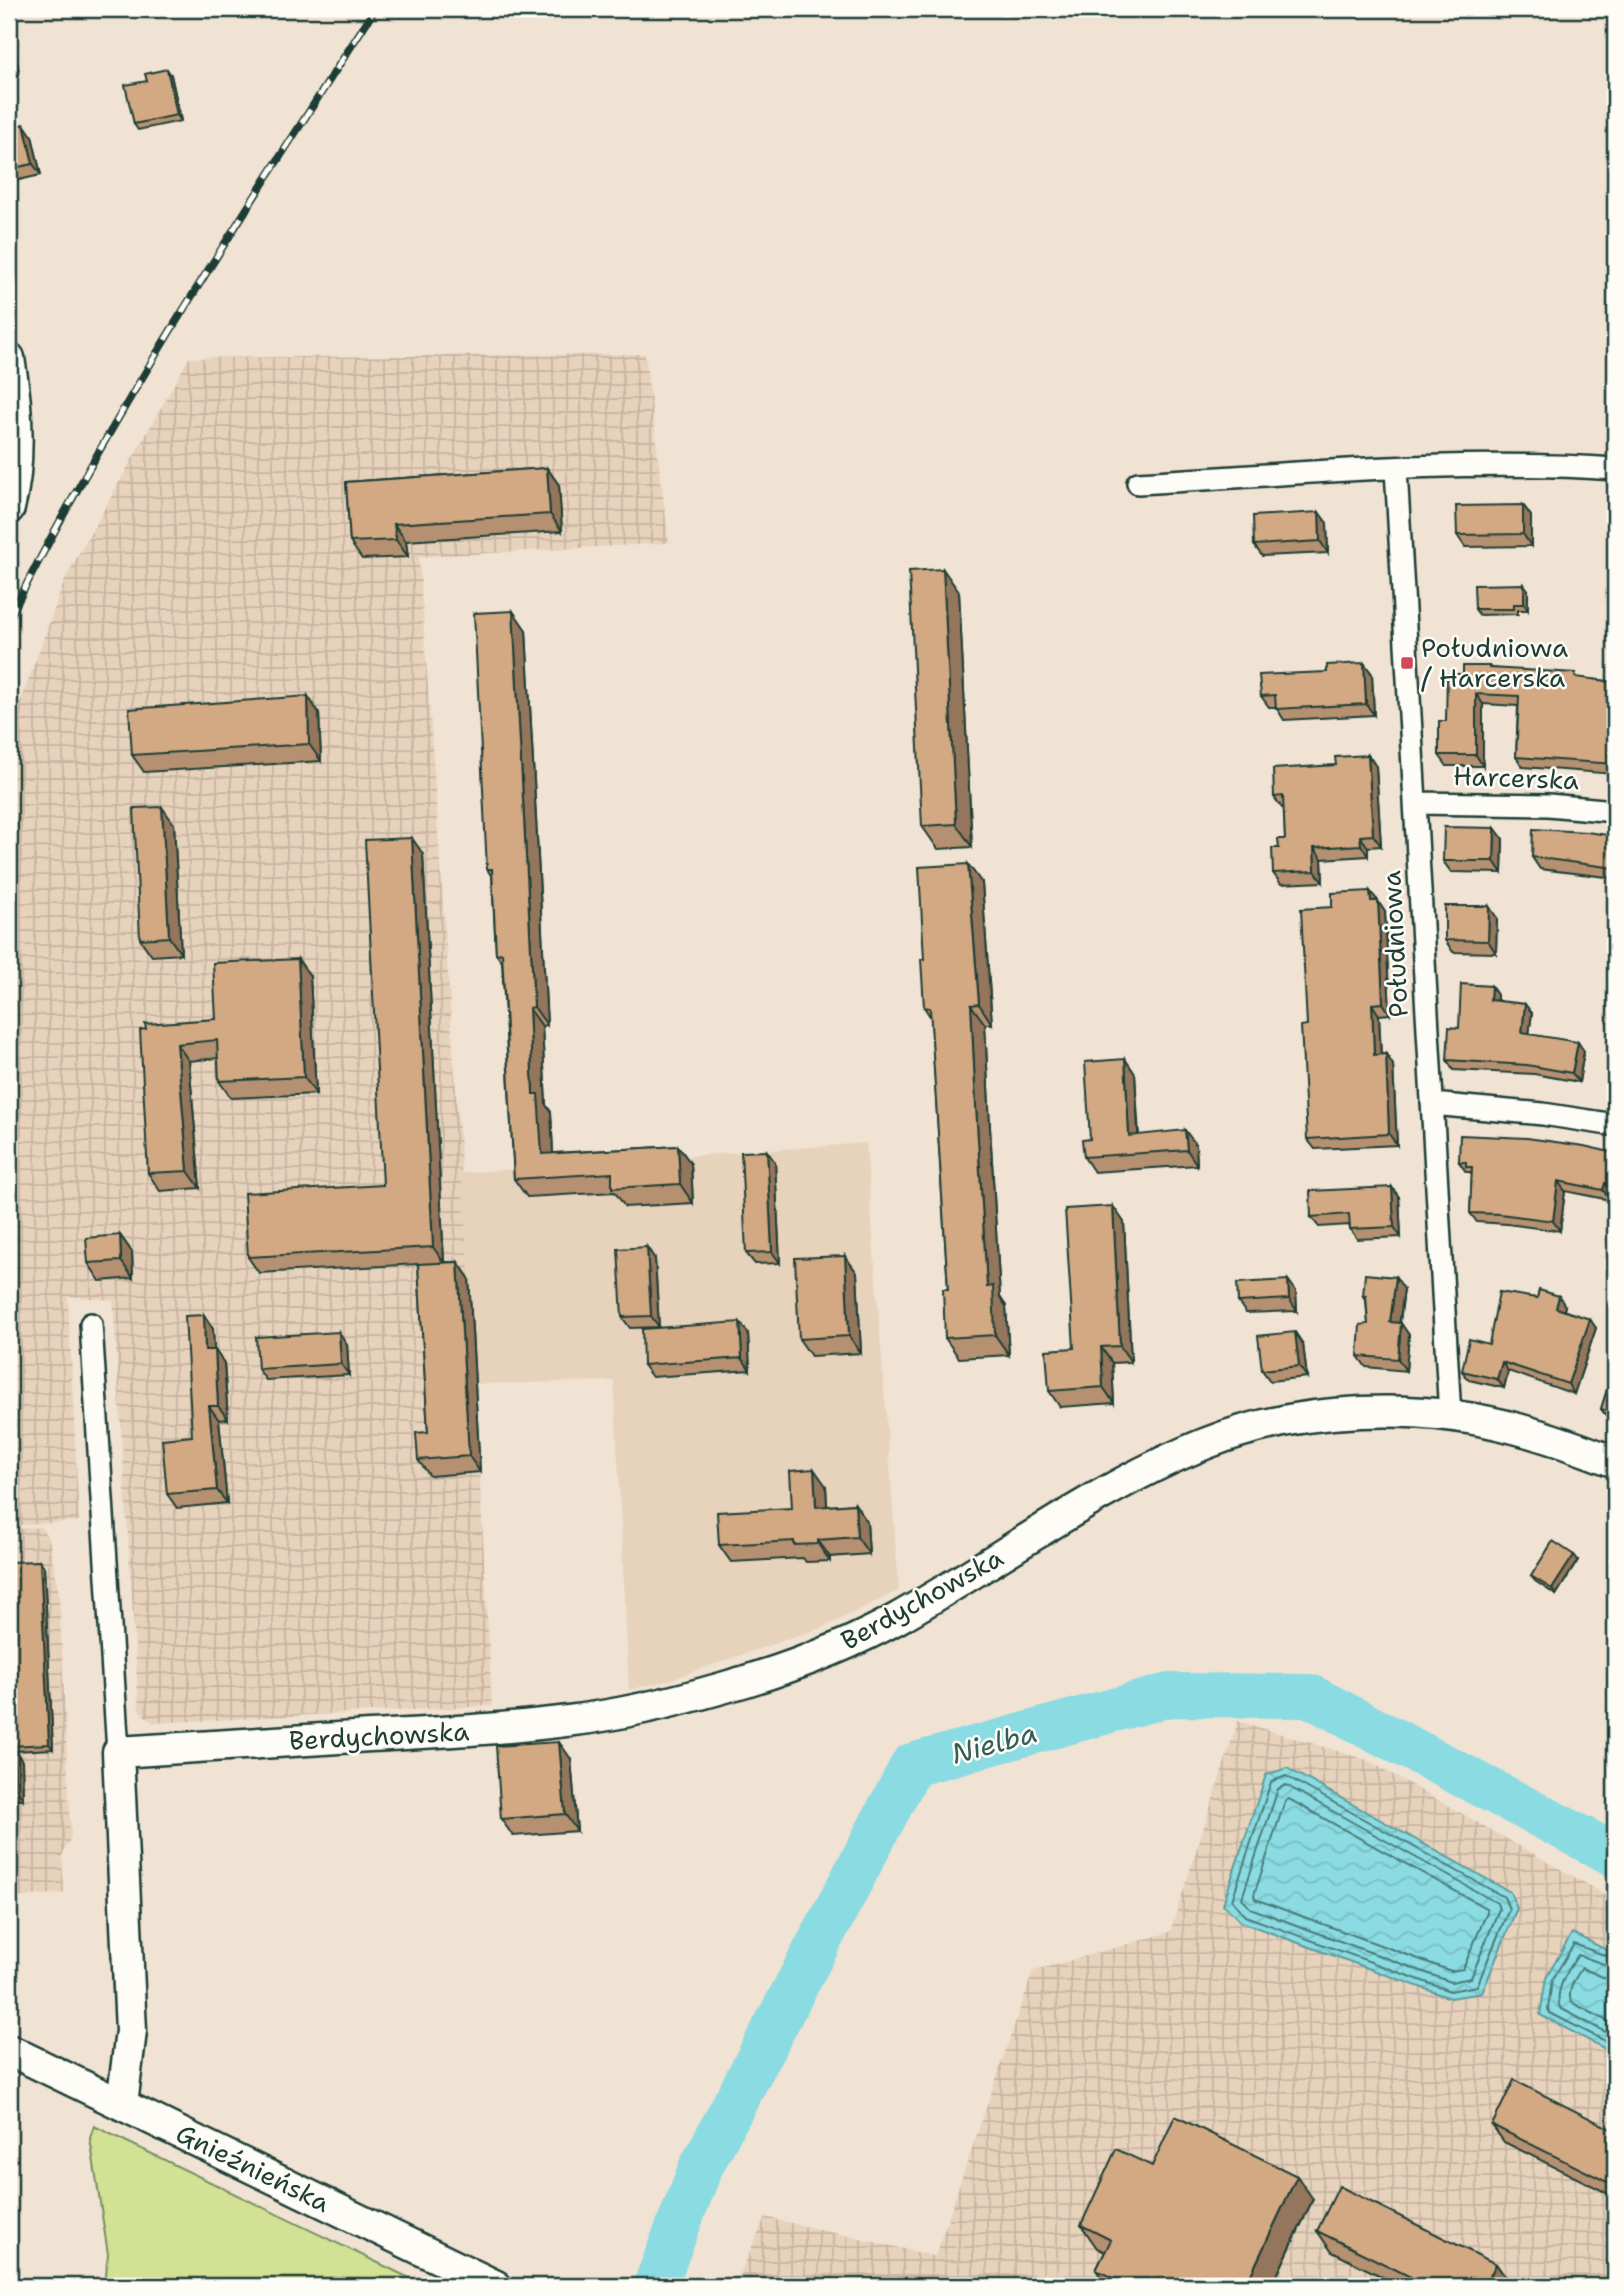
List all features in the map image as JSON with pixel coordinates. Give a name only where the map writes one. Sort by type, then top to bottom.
[{"type":"street","points":[[9,358],[15,411],[16,456],[9,508]]},
{"type":"street","points":[[1138,483],[1543,464],[1615,469]]},
{"type":"street","name":"Południowa","points":[[1395,469],[1450,1416]]},
{"type":"street","name":"Harcerska","points":[[1415,803],[1548,805],[1615,811]]},
{"type":"street","points":[[1432,1104],[1543,1114],[1615,1125]]},
{"type":"street","points":[[92,1324],[118,1752],[131,2031],[122,2104]]},
{"type":"street","name":"Berdychowska","points":[[118,1752],[512,1728],[647,1708],[726,1687],[790,1666],[852,1641],[896,1619],[1107,1492],[1163,1462],[1211,1442],[1274,1424],[1331,1415],[1409,1413],[1450,1416],[1518,1429],[1615,1462]]},
{"type":"street","name":"Gnieźnieńska","points":[[9,2050],[496,2286]]},
{"type":"shaded area","points":[[645,354],[669,543],[419,557],[469,1278],[492,1706],[153,1723],[139,1710],[113,1300],[68,1296],[79,1521],[9,1526],[9,733],[66,577],[189,358]]},
{"type":"shaded area","points":[[866,1143],[899,1590],[829,1625],[666,1681],[629,1690],[614,1381],[475,1384],[461,1173]]},
{"type":"shaded area","points":[[41,1527],[49,1539],[59,1594],[71,1837],[62,1856],[64,1893],[9,1898],[9,1529]]},
{"type":"shaded area","points":[[1238,1721],[1367,1760],[1615,1900],[1615,2286],[735,2286],[765,2217],[935,2256],[1033,1971],[1170,1932]]},
{"type":"green space","points":[[94,2126],[426,2286],[105,2286],[108,2254],[90,2138]]},
{"type":"water","points":[[1287,1768],[1510,1892],[1517,1908],[1482,1993],[1450,1998],[1241,1922],[1223,1904],[1266,1775]]},
{"type":"water","points":[[1572,1933],[1615,1954],[1615,2054],[1540,2015],[1546,1978]]},
{"type":"building","points":[[9,38],[15,66],[9,67]]},
{"type":"building","points":[[167,69],[177,115],[134,124],[125,85],[147,81],[145,74]]},
{"type":"building","points":[[24,124],[33,164],[9,169],[9,128]]},
{"type":"building","points":[[547,468],[550,514],[394,524],[396,540],[350,542],[346,482]]},
{"type":"building","points":[[1523,505],[1523,534],[1457,535],[1456,506]]},
{"type":"building","points":[[1319,512],[1320,541],[1254,545],[1253,516]]},
{"type":"building","points":[[943,569],[956,824],[922,826],[909,571]]},
{"type":"building","points":[[1524,584],[1524,604],[1514,604],[1514,609],[1475,609],[1474,585]]},
{"type":"building","points":[[513,611],[534,1007],[529,1008],[533,1094],[538,1094],[542,1154],[678,1146],[680,1184],[612,1188],[612,1173],[514,1179],[502,953],[496,954],[492,869],[487,869],[474,613]]},
{"type":"building","points":[[1364,663],[1366,704],[1276,709],[1275,695],[1261,696],[1259,675],[1327,672],[1327,665]]},
{"type":"building","points":[[1463,666],[1576,673],[1575,677],[1615,682],[1615,764],[1516,757],[1519,696],[1476,694],[1476,755],[1439,755],[1439,721],[1446,721],[1447,674],[1463,674]]},
{"type":"building","points":[[308,696],[309,744],[132,755],[129,709]]},
{"type":"building","points":[[1368,755],[1373,835],[1360,836],[1361,845],[1314,848],[1315,871],[1273,873],[1272,848],[1279,848],[1278,839],[1285,839],[1283,796],[1274,797],[1273,769],[1336,765],[1335,757]]},
{"type":"building","points":[[162,807],[169,937],[140,939],[134,808]]},
{"type":"building","points":[[1444,827],[1495,828],[1494,861],[1443,861]]},
{"type":"building","points":[[1533,829],[1615,836],[1615,868],[1532,857]]},
{"type":"building","points":[[412,838],[433,1247],[248,1257],[244,1193],[383,1185],[365,840]]},
{"type":"building","points":[[968,864],[979,1004],[971,1005],[976,1107],[987,1287],[993,1286],[995,1335],[945,1338],[943,1289],[948,1289],[930,1008],[924,1007],[919,867]]},
{"type":"building","points":[[1370,891],[1371,901],[1378,901],[1383,1003],[1372,1004],[1374,1055],[1386,1054],[1389,1134],[1307,1139],[1301,1026],[1307,1025],[1301,909],[1332,907],[1332,893]]},
{"type":"building","points":[[1445,906],[1489,906],[1488,941],[1445,940]]},
{"type":"building","points":[[298,959],[304,1077],[219,1081],[217,1040],[177,1044],[188,1171],[148,1173],[140,1030],[146,1029],[145,1024],[216,1019],[213,963]]},
{"type":"building","points":[[1461,984],[1491,986],[1490,1000],[1525,1004],[1522,1033],[1578,1042],[1572,1073],[1527,1065],[1447,1060],[1449,1027],[1459,1028]]},
{"type":"building","points":[[1125,1059],[1129,1136],[1185,1130],[1187,1150],[1084,1157],[1082,1140],[1090,1139],[1085,1062]]},
{"type":"building","points":[[1460,1135],[1527,1138],[1615,1153],[1615,1185],[1605,1183],[1603,1190],[1558,1181],[1553,1221],[1470,1213],[1472,1167],[1466,1167],[1466,1162],[1459,1162]]},
{"type":"building","points":[[767,1151],[772,1252],[746,1253],[741,1152]]},
{"type":"building","points":[[1392,1187],[1394,1227],[1350,1229],[1349,1214],[1311,1217],[1310,1191]]},
{"type":"building","points":[[1113,1206],[1120,1346],[1101,1347],[1103,1387],[1049,1391],[1046,1350],[1074,1348],[1065,1209]]},
{"type":"building","points":[[120,1235],[121,1261],[88,1263],[86,1238]]},
{"type":"building","points":[[647,1247],[651,1316],[622,1317],[618,1249]]},
{"type":"building","points":[[845,1256],[849,1336],[799,1339],[795,1258]]},
{"type":"building","points":[[458,1262],[469,1456],[418,1460],[416,1433],[428,1432],[418,1264]]},
{"type":"building","points":[[1365,1274],[1396,1277],[1390,1322],[1401,1323],[1398,1359],[1358,1356],[1360,1325],[1368,1324],[1366,1296],[1363,1296]]},
{"type":"building","points":[[1288,1280],[1289,1299],[1238,1302],[1237,1283]]},
{"type":"building","points":[[1539,1290],[1559,1296],[1556,1308],[1590,1319],[1568,1384],[1502,1362],[1497,1379],[1462,1371],[1469,1339],[1489,1344],[1499,1292],[1537,1298]]},
{"type":"building","points":[[204,1315],[205,1350],[215,1350],[218,1406],[209,1406],[217,1490],[167,1494],[162,1439],[192,1436],[185,1316]]},
{"type":"building","points":[[740,1322],[742,1358],[643,1365],[642,1329]]},
{"type":"building","points":[[339,1332],[341,1364],[258,1369],[256,1337]]},
{"type":"building","points":[[1295,1332],[1299,1366],[1262,1370],[1258,1336]]},
{"type":"building","points":[[1615,1364],[1615,1413],[1601,1409]]},
{"type":"building","points":[[814,1469],[816,1507],[855,1504],[857,1537],[818,1540],[818,1544],[794,1545],[794,1541],[719,1545],[717,1512],[792,1508],[790,1471]]},
{"type":"building","points":[[1553,1541],[1574,1555],[1552,1589],[1531,1576]]},
{"type":"building","points":[[40,1561],[49,1744],[10,1746],[9,1562]]},
{"type":"building","points":[[559,1742],[565,1814],[501,1819],[496,1746]]},
{"type":"building","points":[[9,1749],[14,1749],[15,1787],[9,1788]]},
{"type":"building","points":[[1514,2080],[1615,2131],[1615,2186],[1492,2125]]},
{"type":"building","points":[[1175,2116],[1297,2176],[1246,2285],[1230,2279],[1227,2286],[1130,2286],[1096,2270],[1111,2240],[1081,2225],[1116,2149],[1152,2166]]},
{"type":"building","points":[[1339,2186],[1496,2264],[1485,2286],[1429,2286],[1317,2231]]},
{"type":"waterway","name":"Nielba","points":[[655,2286],[700,2169],[912,1765],[1169,1695],[1310,1696],[1615,1855]]},
{"type":"railway","points":[[9,619],[50,540],[138,385],[375,9]]},
{"type":"place","name":"Południowa / Harcerska","points":[[1407,663]]}]
